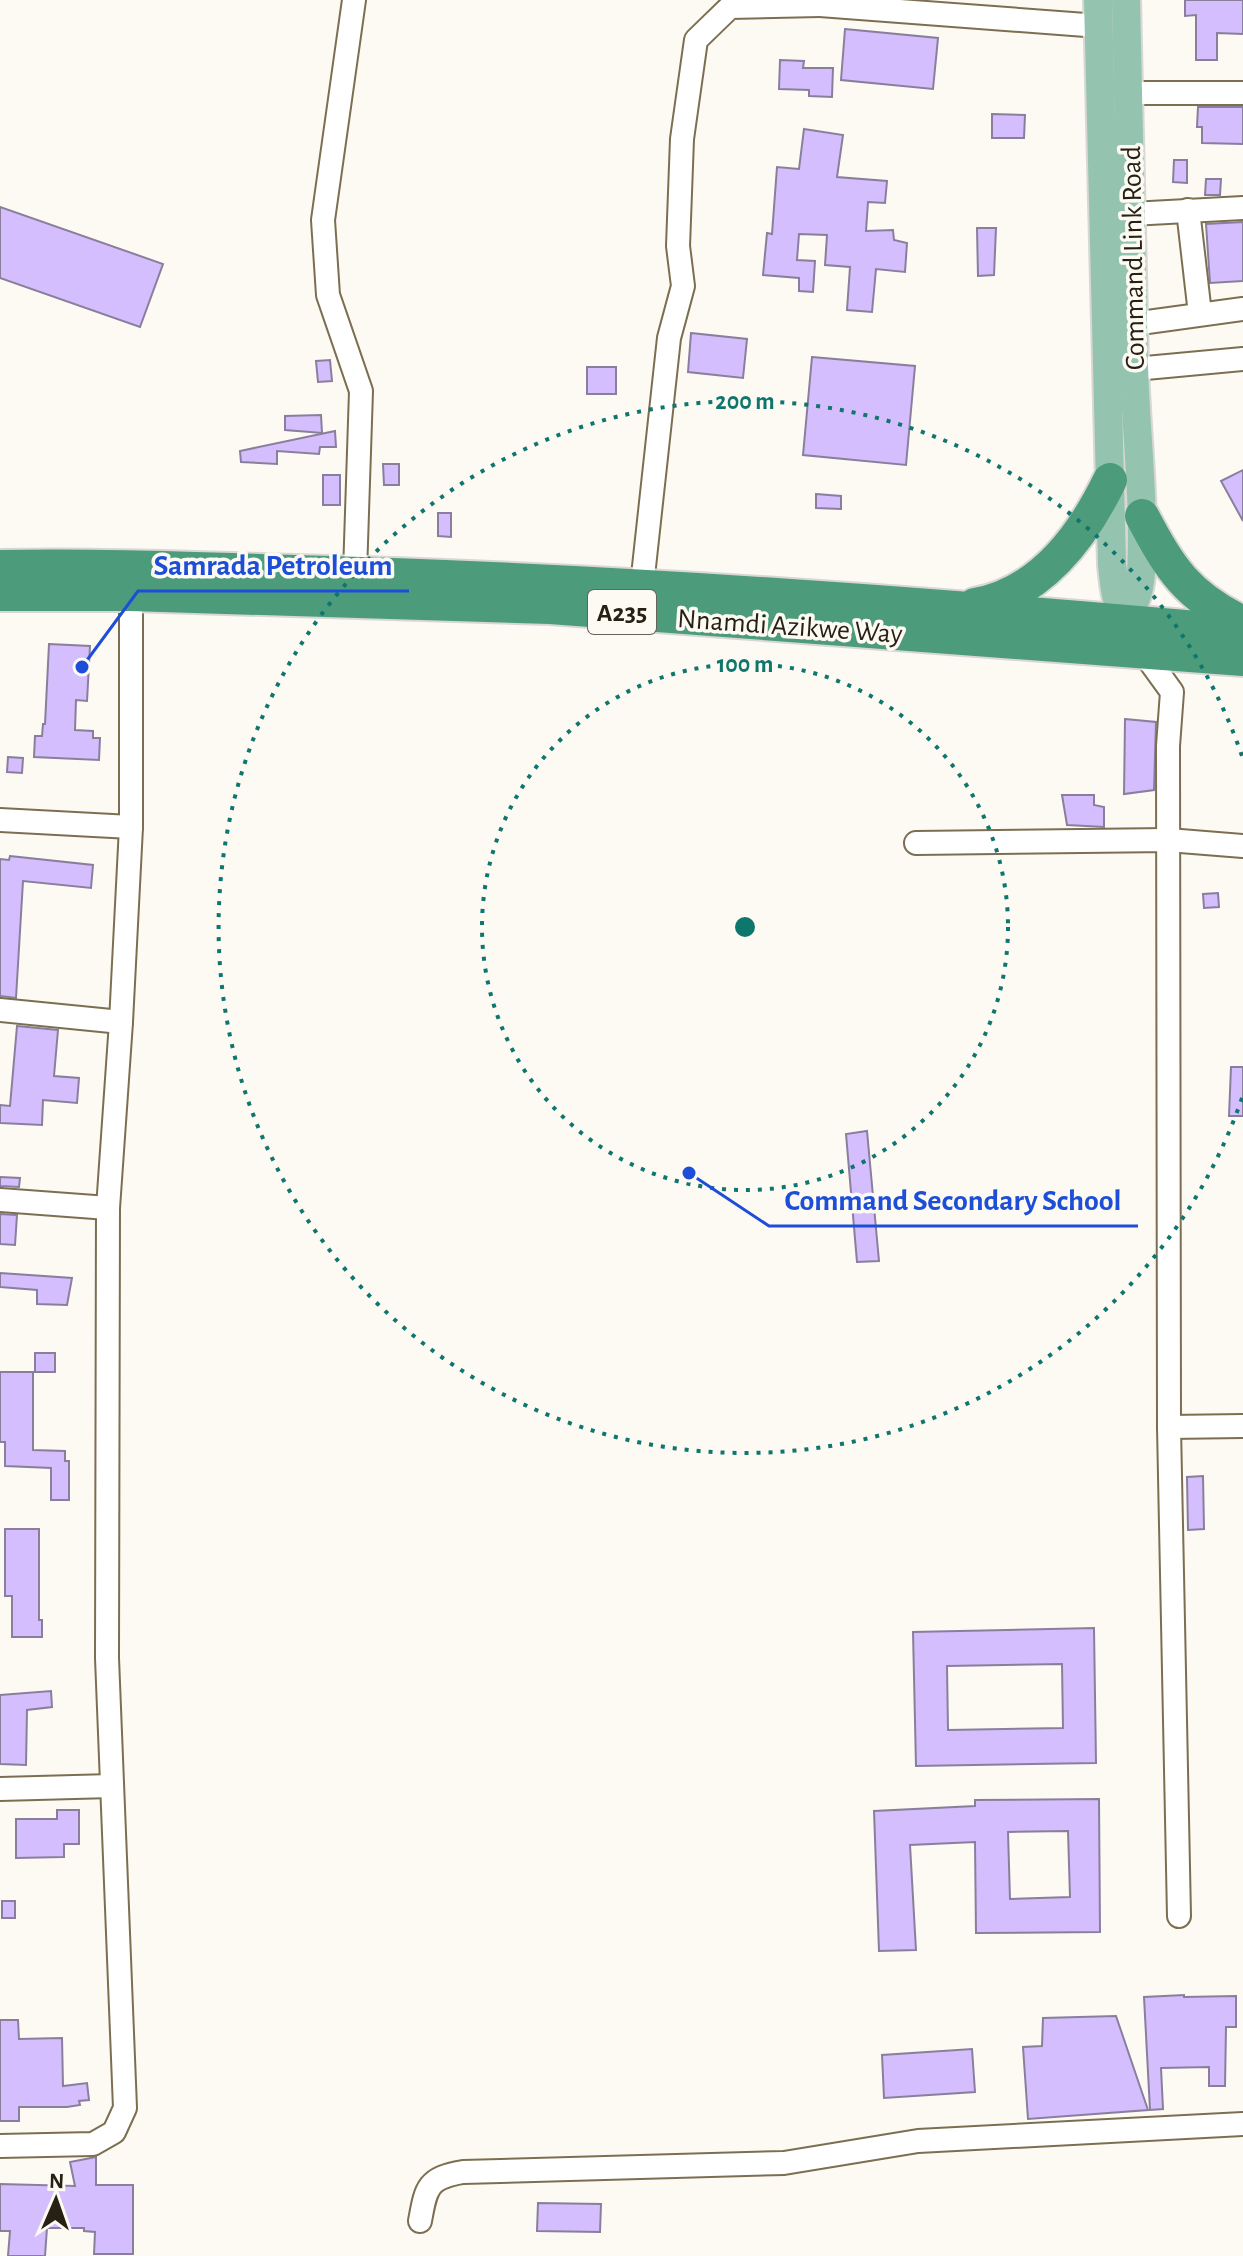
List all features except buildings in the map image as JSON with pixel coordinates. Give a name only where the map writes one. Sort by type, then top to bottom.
[{"type":"highway","points":[[933,608],[989,603],[1014,593],[1037,577],[1077,536],[1095,512],[1110,480]]},
{"type":"highway","points":[[1142,516],[1167,563],[1190,589],[1217,610],[1243,623]]},
{"type":"highway","name":"Nnamdi Azikwe Way","points":[[0,567],[355,573],[642,585],[1243,632]]},
{"type":"highway","name":"Nnamdi Azikwe Way","points":[[0,594],[131,594],[550,607],[1228,658]]},
{"type":"main road","name":"Command Link Road","points":[[1125,622],[1140,583],[1142,516],[1133,324],[1126,0]]},
{"type":"main road","name":"Command Link Road","points":[[1099,13],[1110,480],[1115,595],[1125,622]]},
{"type":"main road","points":[[1069,646],[1095,640],[1125,622],[1165,646],[1228,658]]},
{"type":"street","points":[[354,0],[323,220],[328,295],[361,391],[355,573]]},
{"type":"street","points":[[642,585],[669,338],[683,286],[678,246],[682,139],[696,40],[730,7],[820,3],[1099,13]]},
{"type":"street","points":[[1128,93],[1243,93]]},
{"type":"street","points":[[1131,214],[1243,208]]},
{"type":"street","points":[[1188,210],[1200,314]]},
{"type":"street","points":[[1133,324],[1243,309]]},
{"type":"street","points":[[1135,369],[1243,359]]},
{"type":"street","points":[[0,2146],[93,2144],[114,2132],[125,2108],[107,1658],[108,1208],[131,827],[131,594]]},
{"type":"street","points":[[1143,652],[1172,692],[1168,746],[1169,1427],[1179,1916]]},
{"type":"street","points":[[0,820],[131,827]]},
{"type":"street","points":[[916,843],[1168,840],[1243,846]]},
{"type":"street","points":[[0,1010],[121,1022]]},
{"type":"street","points":[[0,1200],[108,1208]]},
{"type":"street","points":[[1169,1427],[1243,1426]]},
{"type":"street","points":[[0,1789],[112,1786]]},
{"type":"street","points":[[420,2221],[426,2190],[442,2175],[463,2172],[784,2163],[918,2141],[1243,2124]]},
{"type":"place","name":"Samrada Petroleum","points":[[82,667]]},
{"type":"place","name":"Command Secondary School","points":[[689,1173]]}]
